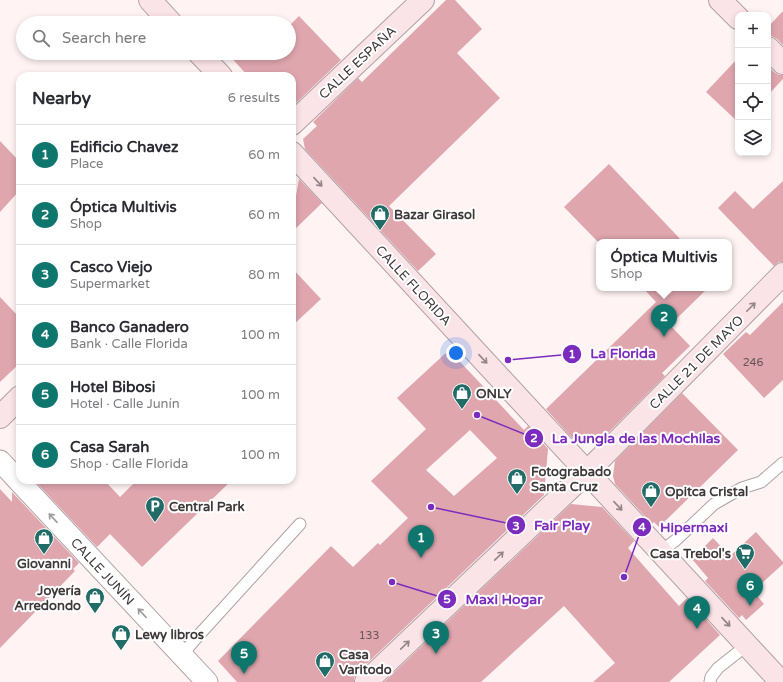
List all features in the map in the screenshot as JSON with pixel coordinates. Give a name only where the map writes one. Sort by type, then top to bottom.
[{"type":"street","points":[[150,0],[165,16]]},
{"type":"street","name":"CALLE ESPAÑA","points":[[296,120],[423,0]]},
{"type":"street","points":[[720,0],[735,15]]},
{"type":"street","points":[[771,51],[783,63]]},
{"type":"street","points":[[206,60],[217,72]]},
{"type":"street","name":"CALLE FLORIDA","points":[[296,157],[781,682]]},
{"type":"street","name":"CALLE 21 DE MAYO","points":[[366,682],[587,472],[783,274]]},
{"type":"street","points":[[0,417],[16,401]]},
{"type":"street","name":"CALLE JUNÍN","points":[[0,461],[16,478]]},
{"type":"street","name":"CALLE JUNÍN","points":[[22,484],[207,682]]},
{"type":"lane","points":[[660,552],[676,540],[714,504],[742,488],[761,482],[783,463]]},
{"type":"lane","points":[[182,655],[300,524]]},
{"type":"lane","points":[[710,682],[710,677],[718,668],[747,645]]},
{"type":"building","points":[[446,0],[455,0],[482,29],[457,53],[500,98],[389,206],[436,254],[418,271],[305,149],[303,139],[317,126],[313,122],[358,78],[362,82]]},
{"type":"building","points":[[783,11],[783,45],[771,36],[771,24]]},
{"type":"building","points":[[299,16],[341,60],[296,103],[296,72],[244,72],[233,60],[296,60],[296,19]]},
{"type":"building","points":[[735,61],[735,119],[706,92]]},
{"type":"building","points":[[771,69],[779,75],[783,75],[783,79],[771,92]]},
{"type":"building","points":[[0,141],[16,158],[16,194],[0,212]]},
{"type":"building","points":[[609,164],[680,239],[596,240],[564,207]]},
{"type":"building","points":[[299,179],[322,203],[296,228],[296,196]]},
{"type":"building","points":[[783,181],[783,262],[779,262],[774,266],[718,208],[735,191],[753,209]]},
{"type":"building","points":[[296,272],[321,299],[296,322]]},
{"type":"building","points":[[646,291],[705,291],[670,325],[690,346],[662,373],[665,376],[600,441],[572,438],[546,409],[656,302]]},
{"type":"building","points":[[0,297],[16,314],[16,367],[0,382]]},
{"type":"building","points":[[783,302],[783,380],[764,398],[723,354],[746,332],[750,335]]},
{"type":"building","points":[[449,350],[524,430],[528,426],[548,449],[544,495],[357,673],[354,678],[354,682],[237,682],[218,661],[331,546],[353,567],[378,543],[380,545],[408,518],[371,481],[426,429],[397,398]],"holes":[[[470,430],[497,458],[454,496],[426,470]]]},
{"type":"building","points":[[682,393],[738,450],[659,527],[654,522],[652,524],[615,484],[613,476],[615,461]]},
{"type":"building","name":"Central Park","points":[[38,484],[108,484],[120,497],[133,484],[228,484],[142,567],[110,534],[97,547]]},
{"type":"building","points":[[0,489],[12,502],[12,492],[79,563],[73,569],[75,571],[0,648]]},
{"type":"building","points":[[571,504],[602,507],[634,541],[628,548],[679,606],[687,598],[720,635],[669,682],[593,682],[615,663],[564,606],[481,682],[384,682]]},
{"type":"building","name":"Casa Trebol's","points":[[756,532],[783,562],[783,564],[753,591],[764,604],[746,620],[742,615],[739,618],[705,581],[708,578],[692,559],[713,538],[730,556]]},
{"type":"place","name":"Bazar Girasol","points":[[380,231]]},
{"type":"place","name":"Óptica Multivis","points":[[664,337]]},
{"type":"place","name":"La Florida","points":[[508,360]]},
{"type":"place","name":"ONLY","points":[[462,410]]},
{"type":"place","name":"La Jungla de las Mochilas","points":[[477,415]]},
{"type":"place","name":"Fotograbado Santa Cruz","points":[[517,495]]},
{"type":"place","name":"Fair Play","points":[[431,507]]},
{"type":"place","name":"Opitca Cristal","points":[[651,508]]},
{"type":"place","name":"Central Park","points":[[155,523]]},
{"type":"place","name":"Giovanni","points":[[44,555]]},
{"type":"place","name":"Edificio Chavez","points":[[421,558]]},
{"type":"place","name":"Casa Trebol's","points":[[745,570]]},
{"type":"place","name":"Hipermaxi","points":[[624,577]]},
{"type":"place","name":"Maxi Hogar","points":[[392,582]]},
{"type":"place","name":"Casa Sarah","points":[[750,606]]},
{"type":"place","name":"Joyería Arredondo","points":[[95,614]]},
{"type":"place","name":"Banco Ganadero","points":[[697,629]]},
{"type":"place","name":"Lewy libros","points":[[121,651]]},
{"type":"place","name":"Casco Viejo","points":[[436,654]]},
{"type":"place","name":"Hotel Bibosi","points":[[244,674]]},
{"type":"place","name":"Casa Varitodo","points":[[325,678]]}]
